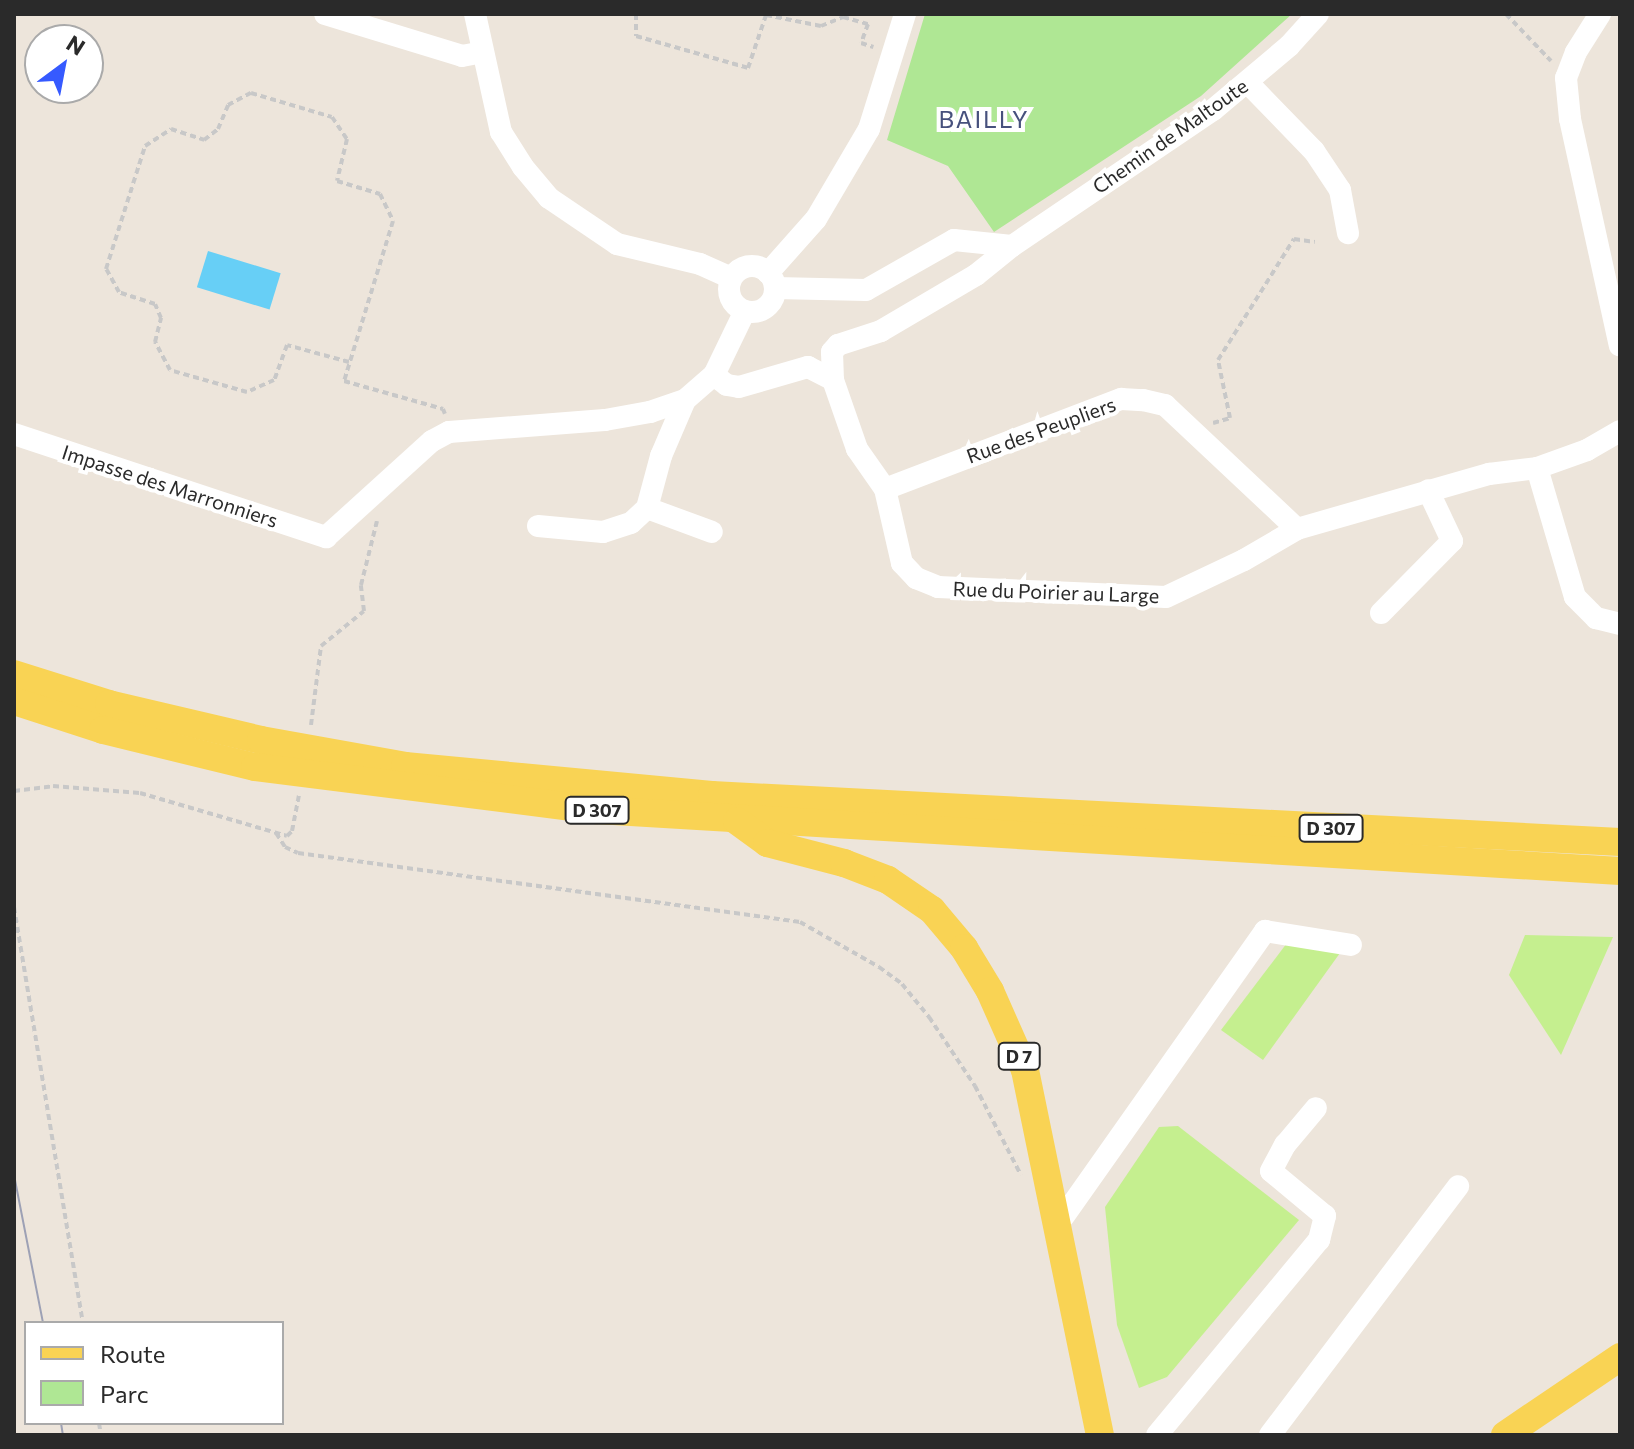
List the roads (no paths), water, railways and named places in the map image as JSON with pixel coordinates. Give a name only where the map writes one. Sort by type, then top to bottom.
[{"type":"main road","name":"D 307","points":[[14,674],[109,704],[261,740],[405,766],[728,796],[1620,842]]},
{"type":"main road","name":"D 307","points":[[14,701],[103,730],[255,767],[597,810],[737,821],[1620,871]]},
{"type":"main road","name":"D 7","points":[[737,821],[767,843],[844,863],[888,880],[932,910],[964,948],[990,991],[1025,1070],[1060,1216],[1100,1435]]},
{"type":"main road","points":[[1060,1216],[1113,1435]]},
{"type":"main road","points":[[1505,1435],[1620,1357]]},
{"type":"street","points":[[325,14],[462,56],[482,52]]},
{"type":"street","points":[[475,14],[501,132],[523,167],[549,198],[617,244],[700,264],[731,278]]},
{"type":"street","points":[[745,311],[767,307],[771,280],[816,219],[869,129],[905,14]]},
{"type":"street","name":"Chemin de Maltoute","points":[[833,380],[832,352],[838,345],[881,331],[976,275],[1012,246],[1248,83],[1318,14]]},
{"type":"street","points":[[1600,14],[1576,52],[1566,78],[1570,119],[1620,346]]},
{"type":"street","points":[[1248,83],[1314,151],[1340,190],[1348,233]]},
{"type":"street","points":[[731,278],[750,266],[771,280],[866,290],[954,240],[1012,246]]},
{"type":"street","points":[[731,278],[730,297],[745,311]]},
{"type":"street","points":[[538,526],[603,532],[631,523],[647,508],[661,456],[685,400],[714,375],[745,311]]},
{"type":"street","points":[[714,375],[727,385],[739,387],[808,367],[833,380]]},
{"type":"street","name":"Rue du Poirier au Large","points":[[833,380],[857,449],[885,489],[902,563],[916,578],[938,587],[1166,597],[1244,560],[1297,529],[1489,474],[1537,468],[1587,450],[1620,431]]},
{"type":"street","name":"Rue des Peupliers","points":[[885,489],[1121,399],[1165,405],[1297,529]]},
{"type":"street","name":"Impasse des Marronniers","points":[[14,434],[326,537],[432,441],[449,432],[605,420],[650,412],[685,400]]},
{"type":"street","points":[[1537,468],[1575,597],[1596,618],[1620,624]]},
{"type":"street","points":[[1381,613],[1452,541],[1428,490]]},
{"type":"street","points":[[647,508],[712,532]]},
{"type":"street","points":[[1060,1216],[1265,931],[1351,945]]},
{"type":"street","points":[[1157,1435],[1319,1240],[1325,1216],[1271,1171],[1285,1145],[1316,1108]]},
{"type":"street","points":[[1270,1435],[1458,1186]]},
{"type":"water","points":[[208,251],[281,273],[270,310],[197,287]]},
{"type":"tram line","points":[[14,1175],[43,1321]]},
{"type":"tram line","points":[[61,1425],[63,1435]]},
{"type":"district","name":"BAILLY","points":[[984,119]]}]
